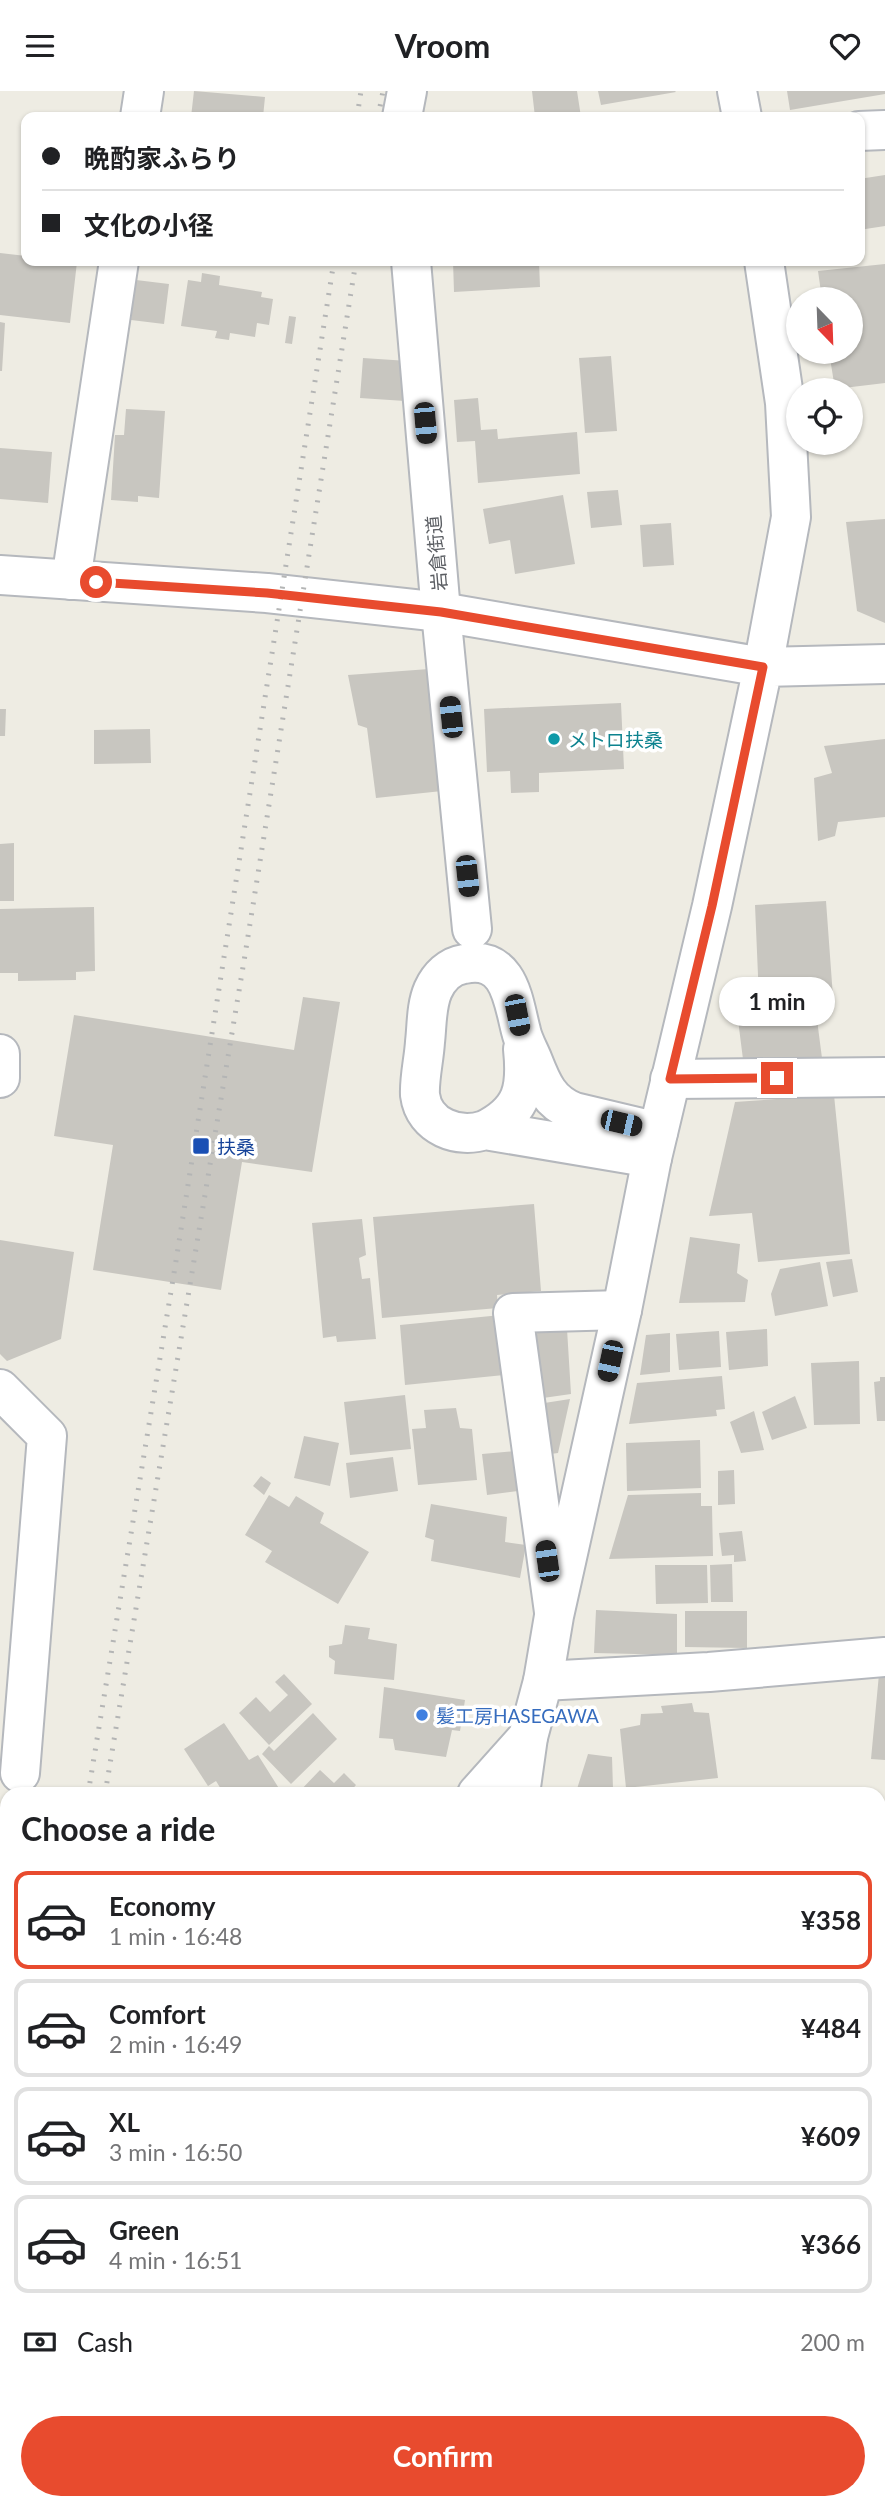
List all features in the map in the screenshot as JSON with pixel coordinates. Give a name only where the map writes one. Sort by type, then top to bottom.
[{"type":"street","points":[[141,112],[144,91]]},
{"type":"street","points":[[403,112],[407,91]]},
{"type":"street","points":[[737,91],[741,112]]},
{"type":"street","points":[[865,131],[885,130]]},
{"type":"street","points":[[71,580],[118,266]]},
{"type":"street","name":"岩倉街道","points":[[411,266],[472,929]]},
{"type":"street","points":[[521,1787],[528,1737],[543,1681],[554,1616],[622,1310],[655,1145],[712,906],[763,667],[791,517],[785,403],[765,266]]},
{"type":"street","points":[[0,575],[267,593],[441,612],[763,667],[885,664]]},
{"type":"street","points":[[478,963],[491,967],[502,975],[514,996],[521,1033],[525,1075],[520,1098],[505,1117],[485,1130],[474,1134],[449,1131],[439,1126],[423,1106],[420,1095],[429,1001],[433,989],[451,968],[464,964],[478,963]]},
{"type":"street","points":[[521,1033],[543,1087],[556,1103],[655,1145]]},
{"type":"street","points":[[0,1054],[0,1078]]},
{"type":"street","points":[[670,1079],[885,1077]]},
{"type":"street","points":[[485,1130],[655,1145]]},
{"type":"street","points":[[554,1616],[513,1313],[622,1310]]},
{"type":"street","points":[[0,1389],[47,1436],[13,1774]]},
{"type":"street","points":[[543,1681],[709,1672],[885,1657]]},
{"type":"street","points":[[483,1787],[528,1737]]},
{"type":"building","points":[[194,91],[265,97],[264,112],[192,112]]},
{"type":"building","points":[[532,91],[577,91],[580,112],[534,112]]},
{"type":"building","points":[[598,91],[675,91],[676,92],[601,105]]},
{"type":"building","points":[[787,91],[885,91],[885,94],[790,110]]},
{"type":"building","points":[[885,175],[885,226],[865,229],[865,178]]},
{"type":"building","points":[[0,253],[21,255],[21,266],[77,266],[70,323],[0,315]]},
{"type":"building","points":[[885,264],[885,383],[863,386],[863,378],[833,378],[831,364],[863,364],[863,287],[820,287],[818,271]]},
{"type":"building","points":[[453,266],[539,266],[540,287],[454,292]]},
{"type":"building","points":[[202,273],[220,276],[219,285],[262,292],[261,297],[273,299],[269,325],[257,323],[255,337],[230,333],[229,340],[215,338],[217,331],[181,326],[188,280],[201,282]]},
{"type":"building","points":[[136,280],[169,284],[164,324],[131,320]]},
{"type":"building","points":[[289,316],[296,317],[292,344],[285,343]]},
{"type":"building","points":[[0,322],[5,323],[2,371],[0,371]]},
{"type":"building","points":[[611,356],[617,431],[585,433],[579,358]]},
{"type":"building","points":[[363,358],[408,361],[405,401],[360,398]]},
{"type":"building","points":[[478,398],[481,430],[497,429],[498,439],[577,432],[580,474],[478,483],[475,441],[457,442],[454,400]]},
{"type":"building","points":[[126,409],[165,411],[159,498],[138,496],[138,502],[111,500],[115,435],[124,435]]},
{"type":"building","points":[[0,448],[52,452],[48,503],[0,499]]},
{"type":"building","points":[[618,490],[622,525],[591,528],[587,492]]},
{"type":"building","points":[[563,495],[575,564],[515,574],[510,540],[489,544],[483,509]]},
{"type":"building","points":[[885,519],[885,623],[857,611],[846,522]]},
{"type":"building","points":[[671,523],[674,565],[643,567],[640,525]]},
{"type":"building","points":[[429,669],[442,791],[376,798],[367,728],[358,725],[348,675]]},
{"type":"building","name":"メトロ扶桑","points":[[621,703],[624,769],[539,773],[539,792],[511,793],[510,771],[487,772],[484,709]]},
{"type":"building","points":[[0,709],[6,709],[5,736],[0,736]]},
{"type":"building","points":[[150,729],[151,763],[94,764],[94,730]]},
{"type":"building","points":[[885,739],[885,817],[838,822],[835,836],[818,841],[814,778],[832,773],[824,746]]},
{"type":"building","points":[[14,843],[14,901],[0,901],[0,844]]},
{"type":"building","points":[[826,901],[833,997],[785,1004],[786,996],[759,999],[755,905]]},
{"type":"building","points":[[94,907],[95,971],[76,972],[76,980],[18,981],[18,973],[0,973],[0,909]]},
{"type":"building","points":[[303,997],[340,1002],[312,1172],[242,1162],[221,1290],[93,1270],[113,1145],[54,1136],[74,1015],[294,1050]]},
{"type":"building","points":[[737,1012],[816,1012],[822,1058],[744,1067]]},
{"type":"building","points":[[834,1095],[850,1254],[758,1262],[752,1213],[709,1216],[735,1102]]},
{"type":"building","points":[[534,1204],[541,1291],[497,1295],[498,1308],[382,1318],[373,1217]]},
{"type":"building","points":[[362,1219],[366,1255],[359,1258],[362,1279],[370,1278],[376,1339],[337,1342],[336,1336],[323,1338],[312,1223]]},
{"type":"building","points":[[690,1237],[740,1244],[737,1273],[748,1280],[745,1302],[679,1303]]},
{"type":"building","points":[[0,1240],[74,1252],[61,1339],[7,1361],[0,1354]]},
{"type":"building","points":[[852,1259],[858,1292],[833,1297],[826,1262]]},
{"type":"building","points":[[820,1262],[828,1306],[775,1316],[771,1294],[780,1269]]},
{"type":"building","points":[[501,1315],[504,1375],[405,1385],[400,1325]]},
{"type":"building","points":[[567,1329],[571,1394],[536,1399],[530,1332]]},
{"type":"building","points":[[767,1329],[768,1366],[729,1370],[726,1332]]},
{"type":"building","points":[[719,1331],[721,1367],[679,1370],[676,1334]]},
{"type":"building","points":[[670,1333],[670,1372],[640,1375],[646,1335]]},
{"type":"building","points":[[859,1361],[860,1424],[814,1425],[811,1363]]},
{"type":"building","points":[[722,1376],[725,1409],[716,1410],[717,1416],[629,1424],[637,1383]]},
{"type":"building","points":[[880,1377],[885,1377],[885,1421],[877,1421],[874,1382],[880,1381]]},
{"type":"building","points":[[405,1395],[411,1449],[350,1455],[344,1402]]},
{"type":"building","points":[[795,1396],[807,1428],[772,1440],[762,1412]]},
{"type":"building","points":[[570,1399],[558,1453],[543,1455],[538,1404]]},
{"type":"building","points":[[456,1408],[460,1428],[472,1429],[477,1480],[418,1485],[412,1429],[426,1428],[424,1410]]},
{"type":"building","points":[[754,1411],[764,1450],[741,1453],[730,1422]]},
{"type":"building","points":[[304,1436],[339,1443],[330,1486],[294,1478]]},
{"type":"building","points":[[700,1440],[701,1488],[627,1491],[626,1443]]},
{"type":"building","points":[[515,1451],[518,1491],[487,1495],[482,1454]]},
{"type":"building","points":[[393,1457],[398,1491],[350,1498],[346,1463]]},
{"type":"building","points":[[734,1470],[735,1504],[718,1505],[718,1471]]},
{"type":"building","points":[[261,1476],[271,1483],[264,1495],[253,1486]]},
{"type":"building","points":[[701,1493],[701,1506],[712,1506],[713,1556],[609,1559],[628,1495]]},
{"type":"building","points":[[269,1495],[289,1507],[296,1496],[324,1513],[320,1523],[369,1552],[338,1604],[265,1562],[272,1551],[245,1535]]},
{"type":"building","points":[[431,1504],[507,1517],[505,1542],[526,1545],[520,1578],[431,1561],[434,1540],[425,1537]]},
{"type":"building","points":[[742,1531],[746,1561],[734,1562],[734,1555],[722,1556],[719,1533]]},
{"type":"building","points":[[732,1564],[733,1602],[711,1602],[710,1565]]},
{"type":"building","points":[[655,1565],[707,1565],[708,1603],[656,1604]]},
{"type":"building","points":[[596,1610],[677,1614],[677,1655],[594,1653]]},
{"type":"building","points":[[685,1611],[747,1611],[747,1648],[685,1647]]},
{"type":"building","points":[[345,1625],[370,1628],[368,1639],[397,1644],[394,1680],[334,1674],[335,1661],[329,1657],[329,1646],[342,1644]]},
{"type":"building","points":[[284,1674],[312,1704],[269,1745],[239,1713],[256,1697],[270,1712],[288,1695],[275,1682]]},
{"type":"building","points":[[879,1674],[885,1674],[885,1760],[871,1759]]},
{"type":"building","name":"髪工房HASEGAWA","points":[[384,1687],[465,1700],[460,1731],[452,1730],[446,1757],[395,1750],[393,1739],[379,1738]]},
{"type":"building","points":[[692,1703],[694,1712],[709,1713],[718,1778],[626,1787],[620,1729],[640,1725],[641,1714],[663,1713],[661,1706]]},
{"type":"building","points":[[313,1713],[337,1739],[291,1784],[262,1754],[269,1746],[274,1751]]},
{"type":"building","points":[[224,1723],[249,1760],[258,1755],[278,1787],[220,1787],[216,1781],[208,1786],[184,1749]]},
{"type":"building","points":[[588,1754],[612,1757],[613,1787],[578,1787]]},
{"type":"building","points":[[320,1770],[334,1783],[344,1773],[356,1785],[354,1787],[304,1787]]},
{"type":"railway","points":[[358,112],[361,91]]},
{"type":"railway","points":[[379,112],[383,91]]},
{"type":"railway","points":[[89,1787],[176,1261],[333,266]]},
{"type":"railway","points":[[106,1787],[245,955],[355,266]]},
{"type":"place","name":"メトロ扶桑","points":[[554,739]]},
{"type":"place","name":"扶桑","points":[[201,1146]]},
{"type":"place","name":"髪工房HASEGAWA","points":[[422,1715]]},
{"type":"route","points":[[96,582],[267,593],[441,612],[763,667],[712,906],[670,1079],[777,1078]]}]
